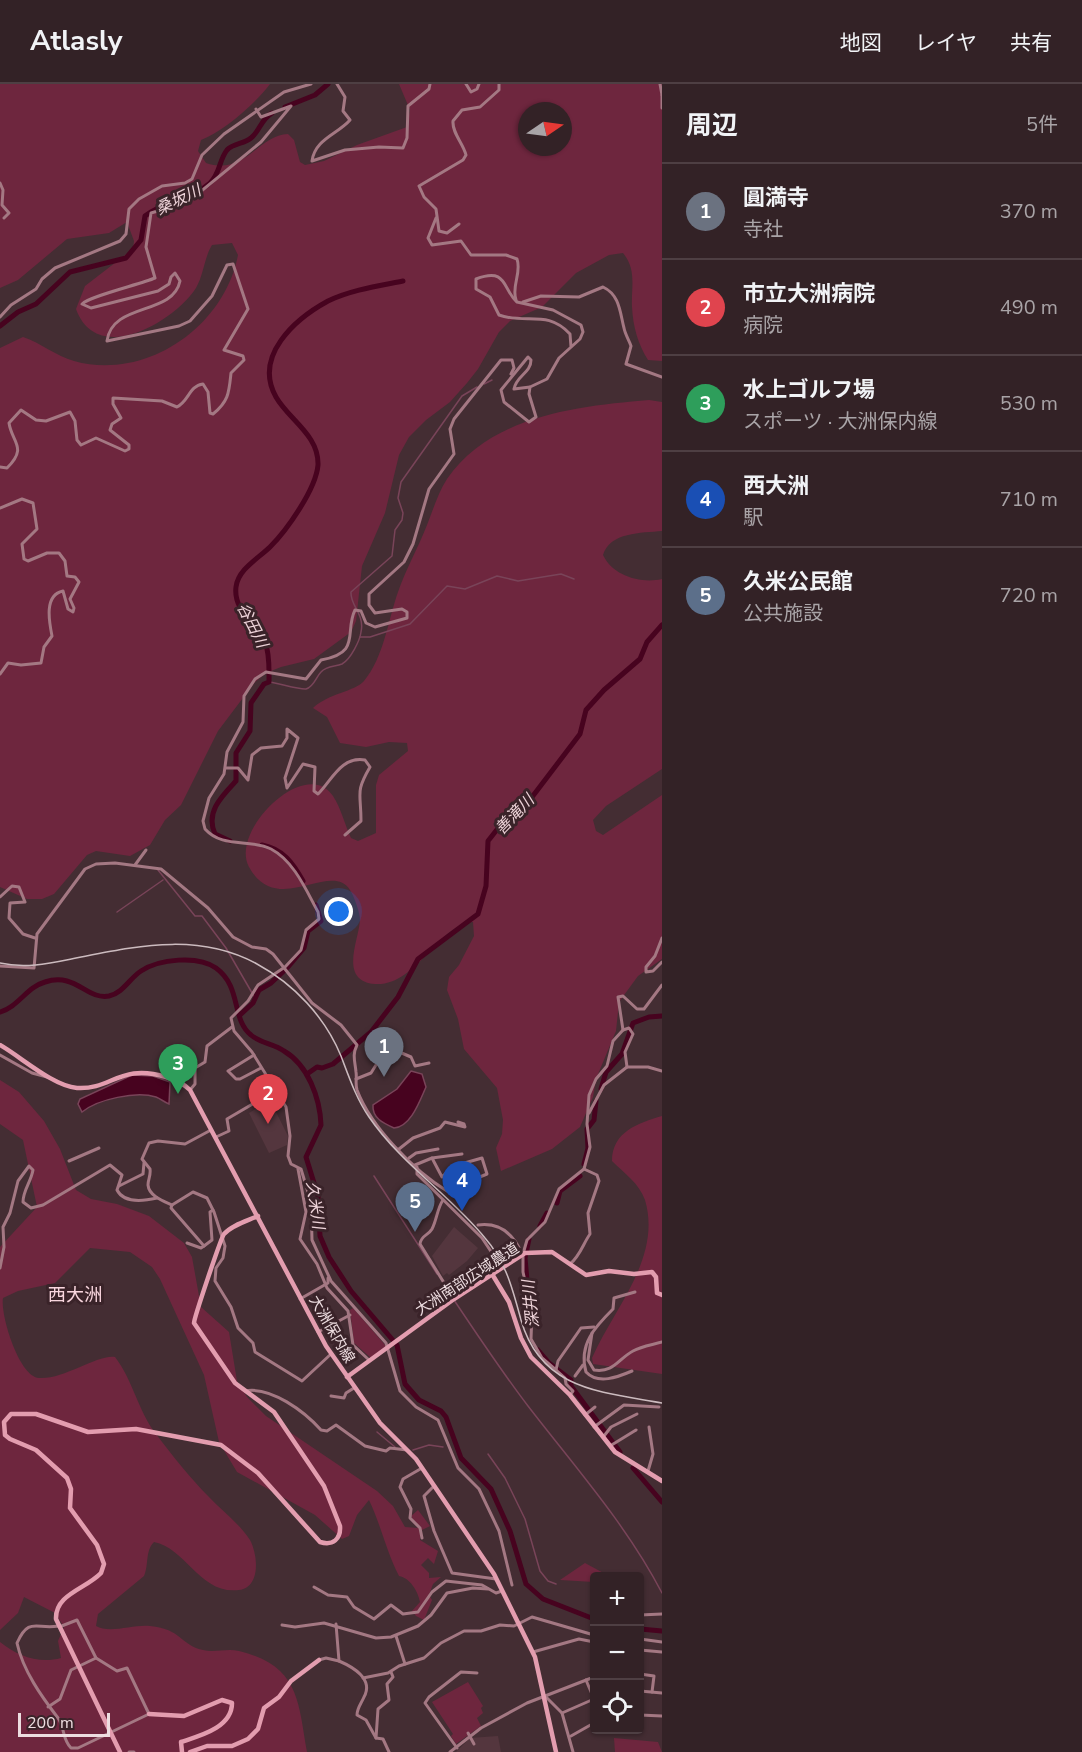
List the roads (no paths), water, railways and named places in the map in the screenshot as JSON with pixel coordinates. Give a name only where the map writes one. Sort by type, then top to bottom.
[{"type":"street","points":[[0,317],[11,305],[36,289],[42,279],[55,268],[120,241],[126,234],[129,209],[133,204],[162,186],[185,183],[192,179],[198,162],[209,148],[256,109],[284,92],[311,84]]},
{"type":"street","points":[[337,84],[345,97],[343,111],[350,120],[326,138],[314,152],[312,160],[345,150],[379,147],[403,148],[407,138],[408,106],[429,88],[430,84]]},
{"type":"street","points":[[466,84],[471,92],[477,90],[479,84]]},
{"type":"street","points":[[459,224],[443,233],[439,231],[436,209],[419,191],[420,184],[439,176],[463,160],[466,155],[464,146],[454,130],[453,120],[462,110],[480,107],[499,90],[499,84]]},
{"type":"street","points":[[660,84],[662,108]]},
{"type":"street","points":[[0,467],[7,468],[17,455],[16,438],[9,423],[21,410],[36,420],[46,422],[70,412],[75,421],[76,440],[81,445],[96,438],[125,451],[129,450],[129,445],[110,429],[112,424],[121,418],[113,404],[113,399],[162,401],[177,407],[183,404],[193,387],[203,384],[208,392],[210,413],[213,414],[224,404],[229,395],[231,373],[244,360],[243,356],[224,350],[248,309],[233,264],[227,265],[219,284],[201,310],[190,321],[179,326],[107,341],[109,332],[121,318],[165,300],[176,292],[180,281],[175,273],[164,288],[148,295],[128,297],[91,308],[82,304],[88,299],[123,290],[154,278],[146,247],[151,213],[188,202],[261,142],[291,106],[261,117],[256,109]]},
{"type":"street","points":[[0,183],[3,190],[2,205],[9,213],[4,218]]},
{"type":"street","points":[[437,218],[432,223],[428,238],[432,245],[461,241],[471,255],[506,255],[517,259],[519,264],[514,292],[519,302]]},
{"type":"street","points":[[530,387],[529,394],[536,417],[529,422],[518,415],[500,393],[525,358],[530,358],[530,369],[514,385],[517,390],[548,380],[555,364],[580,339],[583,332],[581,325],[553,310],[519,302],[504,280],[485,277],[476,279],[476,289],[490,297],[499,315],[539,317],[553,321],[570,334],[571,347]]},
{"type":"street","points":[[519,302],[541,296],[579,297],[603,287],[608,290],[622,313],[624,331],[631,346],[626,356],[626,364],[662,377]]},
{"type":"street","points":[[512,374],[514,368],[512,360],[501,360],[454,419],[450,429],[454,454],[429,489],[408,554],[401,566],[369,594],[369,604],[375,613],[402,609],[406,612],[407,618],[375,627],[366,623],[363,613],[355,610],[349,641],[342,652],[333,658],[321,660],[306,679],[296,679],[278,673],[261,673],[244,696],[243,722],[227,752],[226,768],[209,798],[203,821],[205,829],[220,840],[265,846],[284,857],[306,890],[320,918],[306,930],[301,950],[285,967],[258,985],[245,1004],[233,1015],[232,1027],[254,1055],[287,1111],[289,1160],[298,1169],[311,1202],[312,1240],[327,1272],[336,1287],[389,1347],[393,1376],[400,1391],[416,1407],[438,1420],[458,1468],[479,1490],[499,1531],[512,1585]]},
{"type":"street","points":[[0,508],[22,500],[33,503],[37,529],[22,544],[24,559],[28,561],[47,553],[59,553],[65,561],[67,576],[75,577],[79,582],[70,599],[74,608],[73,612],[68,609],[63,591],[52,598],[48,613],[52,636],[44,647],[41,663],[21,666],[8,663],[0,674]]},
{"type":"street","points":[[226,768],[238,768],[248,780],[252,755],[261,748],[282,746],[287,738],[287,729],[298,738],[285,778],[287,788],[303,764],[315,766],[314,791],[318,794],[344,765],[358,759],[365,760],[370,767],[360,786],[358,805],[361,821],[345,835]]},
{"type":"street","points":[[135,865],[146,850]]},
{"type":"street","points":[[0,966],[34,968],[36,938],[85,869],[96,864],[135,865],[160,870],[208,908],[233,937],[256,949],[270,951],[312,1003],[341,1025],[357,1045],[353,1055],[357,1089],[368,1111],[399,1149],[435,1185],[447,1191]]},
{"type":"street","points":[[0,897],[12,886],[19,887],[25,902],[21,904],[12,902],[8,908],[9,918],[24,934],[36,938]]},
{"type":"street","points":[[662,938],[655,956],[647,964],[646,972],[653,971],[662,962]]},
{"type":"street","points":[[623,1030],[618,998],[623,996],[637,1009],[644,1010],[662,985]]},
{"type":"street","points":[[0,1046],[66,1085],[80,1088],[129,1073],[147,1072],[176,1080],[190,1090],[195,1084],[195,1068],[205,1062],[207,1046],[232,1027]]},
{"type":"street","points":[[570,1395],[573,1391],[566,1384],[565,1378],[542,1358],[531,1339],[532,1313],[523,1272],[524,1253],[527,1240],[545,1222],[560,1189],[584,1169],[590,1147],[588,1115],[592,1089],[607,1066],[611,1045],[623,1030],[629,1028],[633,1034],[625,1052],[627,1067]]},
{"type":"street","points":[[356,1079],[371,1072],[376,1065],[397,1051],[399,1040]]},
{"type":"street","points":[[397,1051],[411,1057],[415,1065],[429,1063]]},
{"type":"street","points":[[0,1055],[32,1073],[51,1078]]},
{"type":"street","points":[[254,1055],[228,1071],[229,1073],[240,1079],[261,1067]]},
{"type":"street","points":[[588,1115],[604,1085],[627,1067],[648,1067],[662,1071]]},
{"type":"street","name":"大洲保内線","points":[[190,1090],[331,1354],[387,1432],[408,1449],[422,1468],[496,1579],[517,1625],[533,1652],[556,1752]]},
{"type":"street","points":[[216,1137],[229,1131],[227,1119],[275,1091]]},
{"type":"street","points":[[399,1149],[413,1138],[440,1128],[445,1122],[466,1126],[458,1122]]},
{"type":"street","points":[[172,1205],[157,1198],[148,1186],[151,1174],[142,1159],[149,1143],[158,1141],[185,1144],[212,1130]]},
{"type":"street","points":[[69,1161],[99,1148]]},
{"type":"street","points":[[408,1158],[416,1153],[438,1149]]},
{"type":"street","points":[[416,1166],[432,1158],[462,1154]]},
{"type":"street","points":[[432,1158],[442,1177],[456,1167],[469,1162],[482,1158],[487,1174],[475,1179],[469,1162]]},
{"type":"street","points":[[118,1186],[143,1174],[144,1163]]},
{"type":"street","points":[[0,1268],[3,1227],[10,1213],[13,1192],[27,1167],[33,1170],[23,1202],[31,1208],[43,1205],[110,1165],[122,1175],[117,1190],[124,1199],[132,1201],[157,1198]]},
{"type":"street","points":[[416,1166],[417,1174],[483,1238],[502,1268]]},
{"type":"street","points":[[447,1172],[460,1180],[464,1174],[456,1167]]},
{"type":"street","points":[[298,1169],[306,1212],[300,1239],[317,1264],[325,1285],[350,1315],[353,1345],[370,1360]]},
{"type":"street","points":[[569,1265],[577,1259],[590,1234],[588,1213],[599,1181],[597,1174],[584,1169]]},
{"type":"street","points":[[172,1205],[193,1192],[207,1198],[223,1236],[225,1250],[216,1268],[215,1281],[231,1307],[238,1328],[254,1343],[255,1352],[302,1381],[331,1354]]},
{"type":"street","points":[[443,1200],[435,1214],[432,1227],[422,1237],[420,1244],[454,1299]]},
{"type":"street","points":[[172,1205],[171,1209],[204,1246]]},
{"type":"street","points":[[187,1243],[201,1248],[212,1240],[210,1212],[213,1210]]},
{"type":"street","points":[[120,1752],[58,1627],[56,1611],[59,1604],[101,1574],[103,1558],[97,1545],[70,1508],[70,1489],[67,1478],[36,1450],[5,1435],[3,1422],[7,1416],[17,1413],[36,1414],[88,1432],[136,1429],[221,1445],[268,1484],[320,1542],[330,1544],[335,1541],[341,1532],[340,1526],[319,1477],[270,1407],[244,1392],[200,1336],[194,1323],[195,1311],[206,1287],[223,1236],[230,1229],[258,1216]]},
{"type":"street","points":[[478,1225],[489,1224],[511,1234],[524,1253]]},
{"type":"street","name":"大洲南部広域農道","points":[[347,1377],[454,1299],[524,1253],[552,1252],[586,1275],[609,1271],[634,1274],[652,1272],[656,1277],[657,1293],[662,1295]]},
{"type":"street","points":[[300,1299],[328,1283],[327,1272]]},
{"type":"street","points":[[492,1274],[509,1302],[521,1338],[531,1357],[570,1395],[610,1446],[623,1458],[662,1481]]},
{"type":"street","points":[[632,1371],[612,1378],[596,1378],[586,1372],[584,1364],[585,1349],[593,1329],[614,1309],[614,1298],[635,1292]]},
{"type":"street","points":[[318,1332],[350,1315]]},
{"type":"street","points":[[556,1369],[580,1328],[593,1329]]},
{"type":"street","points":[[593,1329],[588,1360],[594,1370],[607,1370],[633,1351],[662,1342]]},
{"type":"street","points":[[575,1376],[584,1364]]},
{"type":"street","points":[[331,1396],[344,1398],[346,1393],[354,1388]]},
{"type":"street","points":[[244,1392],[251,1390],[277,1395],[312,1419],[321,1430],[327,1431],[336,1425],[365,1446],[386,1451],[390,1448],[408,1449]]},
{"type":"street","points":[[594,1427],[624,1405],[639,1404],[659,1407]]},
{"type":"street","points":[[585,1414],[595,1407]]},
{"type":"street","points":[[602,1437],[609,1433],[611,1427],[637,1414]]},
{"type":"street","points":[[648,1473],[653,1454],[649,1427]]},
{"type":"street","points":[[610,1446],[636,1430]]},
{"type":"street","points":[[422,1468],[403,1479],[400,1487],[411,1509],[410,1518],[420,1528],[422,1538]]},
{"type":"street","points":[[435,1486],[424,1496],[434,1531],[452,1573],[496,1579]]},
{"type":"street","points":[[314,1587],[328,1595],[347,1597],[354,1607],[374,1619],[391,1605],[403,1614],[418,1612],[432,1592],[446,1581],[477,1584],[496,1593],[502,1591]]},
{"type":"street","points":[[282,1625],[295,1627],[317,1623],[336,1624],[376,1638],[396,1636],[418,1626],[428,1618],[447,1593],[473,1588],[488,1588]]},
{"type":"street","points":[[644,1615],[662,1614]]},
{"type":"street","points":[[363,1678],[392,1672],[405,1664],[424,1658],[441,1643],[464,1631],[481,1631],[500,1625],[509,1627],[537,1617],[590,1634]]},
{"type":"street","points":[[149,1714],[127,1668],[117,1671],[96,1658],[77,1620],[58,1627],[33,1624],[27,1627],[17,1643],[48,1708],[58,1719],[64,1738],[71,1748],[78,1748],[149,1714],[184,1716],[222,1700],[232,1704],[230,1713],[214,1730],[195,1739],[181,1742],[182,1752]]},
{"type":"street","points":[[336,1624],[339,1661]]},
{"type":"street","points":[[396,1636],[405,1664]]},
{"type":"street","points":[[533,1652],[579,1639],[590,1641]]},
{"type":"street","points":[[644,1640],[662,1643]]},
{"type":"street","points":[[644,1640],[662,1643]]},
{"type":"street","points":[[644,1650],[662,1652]]},
{"type":"street","points":[[48,1708],[60,1699],[69,1674],[78,1666],[96,1658]]},
{"type":"street","points":[[190,1752],[207,1746],[232,1746],[248,1739],[258,1729],[264,1708],[279,1697],[291,1681],[319,1660],[326,1658],[339,1661],[355,1669],[363,1678],[367,1691],[356,1713],[358,1717],[366,1720],[376,1738]]},
{"type":"street","points":[[376,1738],[378,1709],[389,1700],[387,1684],[393,1677],[392,1672]]},
{"type":"street","points":[[457,1748],[425,1703],[461,1672],[477,1673]]},
{"type":"street","points":[[644,1675],[654,1676],[652,1692]]},
{"type":"street","points":[[450,1752],[481,1728],[544,1695],[590,1678]]},
{"type":"street","points":[[586,1680],[590,1690]]},
{"type":"street","points":[[644,1691],[662,1693]]},
{"type":"street","points":[[544,1695],[562,1713],[571,1736],[573,1752]]},
{"type":"street","points":[[562,1713],[590,1701]]},
{"type":"street","points":[[644,1715],[662,1716]]},
{"type":"street","points":[[571,1736],[590,1725]]},
{"type":"street","points":[[468,1733],[474,1744]]},
{"type":"street","points":[[376,1738],[383,1739],[389,1752]]},
{"type":"street","points":[[129,1752],[134,1752]]},
{"type":"waterway","name":"桑坂川","points":[[285,107],[315,95],[328,84]]},
{"type":"waterway","name":"桑坂川","points":[[0,326],[18,312],[36,304],[70,272],[126,258],[141,240],[145,216],[210,183],[227,150],[251,138],[265,118],[272,113]]},
{"type":"waterway","name":"谷田川","points":[[230,841],[215,834],[212,819],[216,805],[236,781],[236,753],[250,731],[251,703],[264,684],[269,682],[267,647],[238,603],[236,587],[245,569],[270,547],[292,520],[312,486],[318,465],[317,454],[309,436],[276,397],[270,382],[270,367],[274,353],[291,328],[328,301],[355,291],[403,281]]},
{"type":"waterway","points":[[484,384],[492,380]]},
{"type":"waterway","points":[[269,682],[306,689],[323,670],[342,664],[352,654],[359,640],[362,626],[351,592],[392,556],[395,530],[402,520],[403,513],[398,498],[401,482],[462,396],[477,387]]},
{"type":"waterway","points":[[360,637],[370,637],[410,624],[447,586],[465,589],[497,576],[518,581],[561,574],[574,579]]},
{"type":"waterway","name":"善滝川","points":[[307,1074],[317,1067],[322,1068],[333,1064],[371,1032],[398,997],[418,959],[478,914],[486,886],[488,841],[499,827],[526,805],[580,734],[586,710],[604,690],[640,659],[647,642],[662,625]]},
{"type":"waterway","name":"谷田川","points":[[262,845],[282,853],[303,881]]},
{"type":"waterway","points":[[158,870],[195,916],[202,916],[226,948],[255,998]]},
{"type":"waterway","points":[[117,912],[163,880]]},
{"type":"waterway","name":"谷田川","points":[[240,1015],[253,1003],[259,990],[271,983],[304,948],[308,931],[321,921],[316,905]]},
{"type":"waterway","name":"久米川","points":[[0,1012],[12,1006],[39,985],[56,980],[73,983],[94,994],[109,996],[122,989],[141,971],[168,961],[199,961],[216,968],[224,976],[230,984],[245,1028],[255,1038],[292,1057],[306,1073],[315,1093],[321,1125],[306,1157],[318,1196],[320,1236],[329,1257],[351,1291],[397,1345],[405,1384],[419,1400],[441,1411],[446,1417],[461,1458],[491,1489],[510,1531],[526,1584],[543,1599],[590,1617]]},
{"type":"waterway","name":"深井川","points":[[601,1089],[606,1072],[622,1054],[633,1023],[649,1017],[662,1016]]},
{"type":"waterway","name":"深井川","points":[[584,1164],[588,1148],[587,1129],[594,1120],[596,1101]]},
{"type":"waterway","points":[[374,1176],[437,1274]]},
{"type":"waterway","name":"深井川","points":[[557,1203],[560,1191],[580,1176]]},
{"type":"waterway","name":"深井川","points":[[540,1226],[547,1213]]},
{"type":"waterway","name":"深井川","points":[[528,1292],[525,1258],[529,1239]]},
{"type":"waterway","points":[[454,1300],[518,1393],[616,1520],[662,1593]]},
{"type":"waterway","name":"深井川","points":[[530,1301],[534,1311],[533,1321]]},
{"type":"waterway","name":"深井川","points":[[538,1350],[549,1363],[571,1380],[571,1386],[620,1452]]},
{"type":"waterway","points":[[377,1432],[395,1447]]},
{"type":"waterway","points":[[413,1450],[429,1445],[443,1447]]},
{"type":"waterway","points":[[488,1454],[505,1478],[525,1519],[540,1571],[548,1581],[556,1584]]},
{"type":"waterway","name":"深井川","points":[[633,1468],[662,1502]]},
{"type":"waterway","name":"久米川","points":[[644,1629],[662,1631]]},
{"type":"railway","points":[[0,963],[38,965],[122,949],[168,944],[213,948],[235,954],[271,972],[307,1003],[326,1028],[341,1056],[360,1102],[382,1134],[471,1222],[492,1247],[508,1277],[530,1343],[543,1361],[558,1374],[576,1384],[617,1395],[662,1403]]},
{"type":"place","name":"圓満寺","points":[[384,1077]]},
{"type":"place","name":"水上ゴルフ場","points":[[178,1094]]},
{"type":"place","name":"市立大洲病院","points":[[268,1124]]},
{"type":"place","name":"西大洲","points":[[462,1211]]},
{"type":"place","name":"久米公民館","points":[[415,1232]]},
{"type":"district","name":"西大洲","points":[[75,1295]]}]
